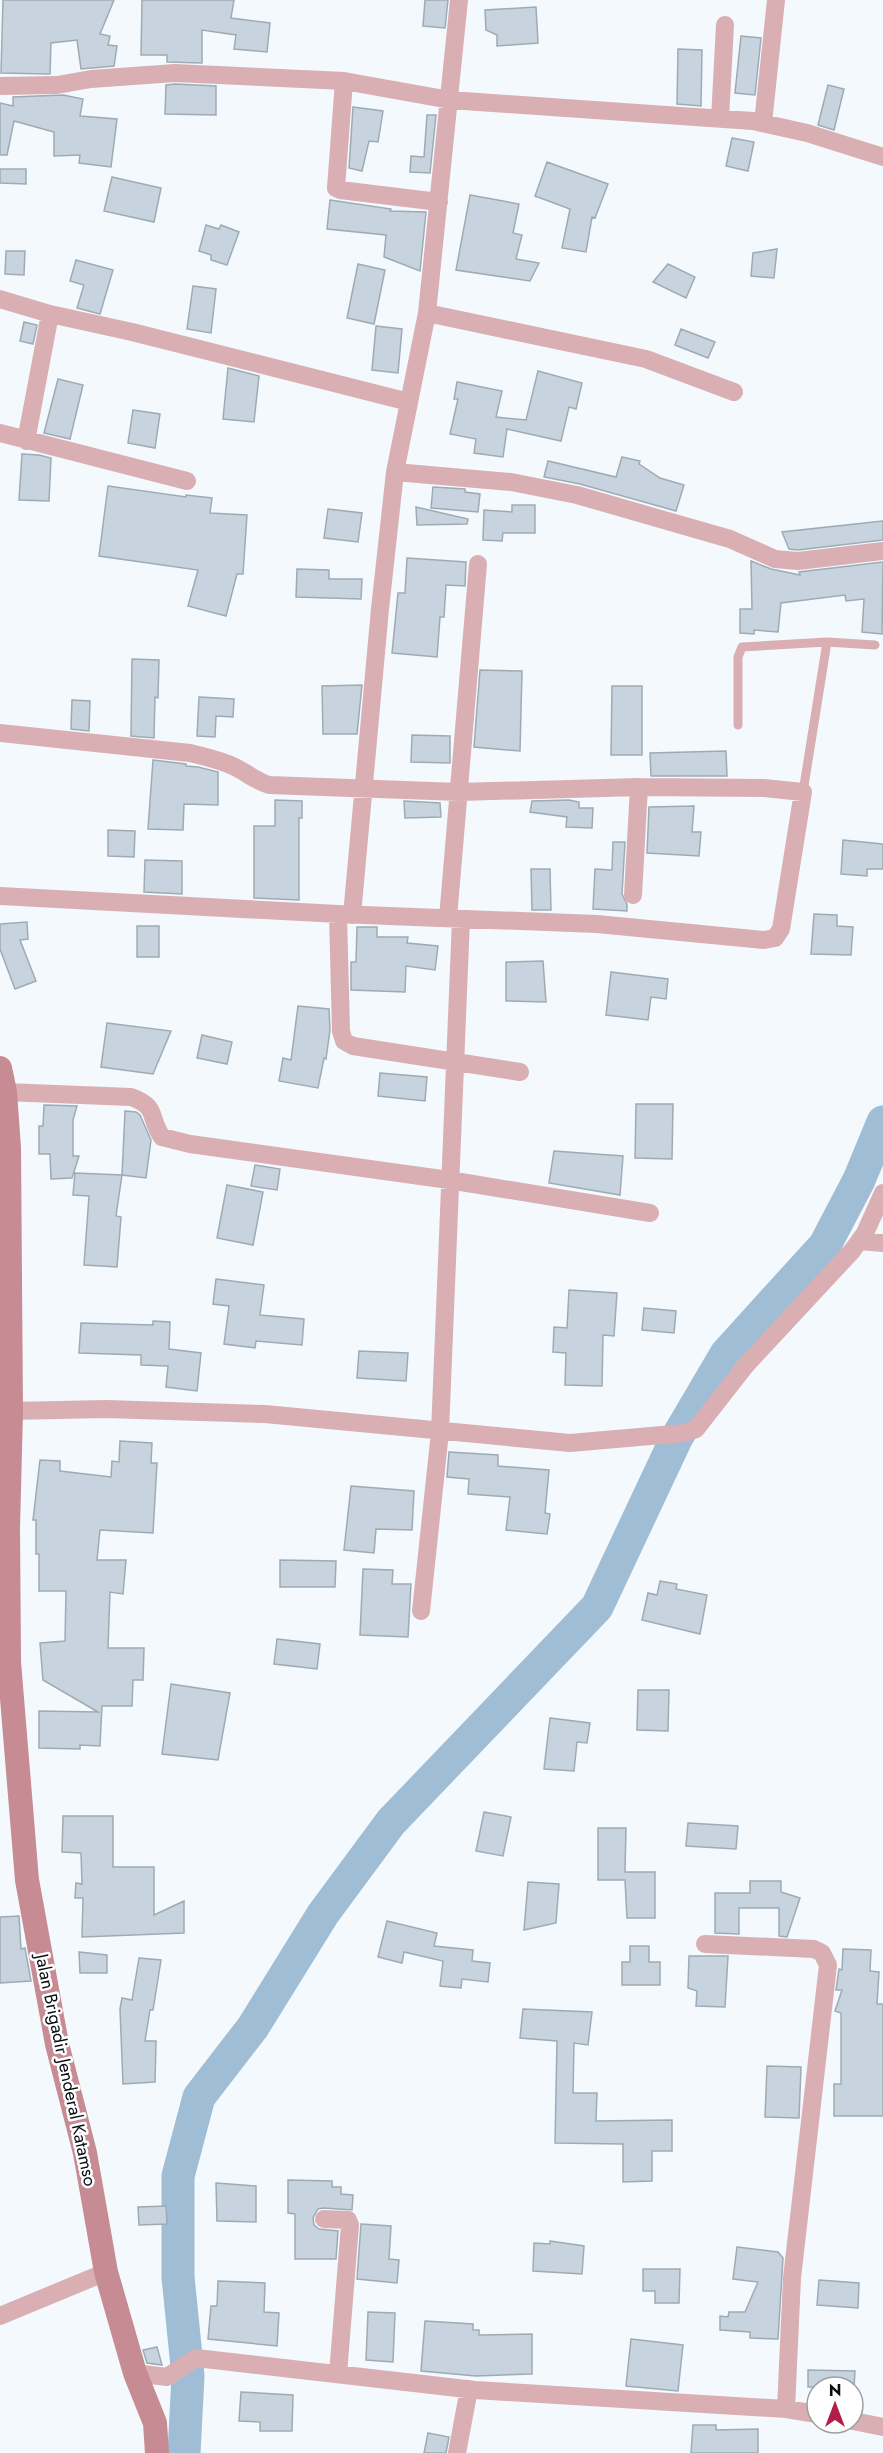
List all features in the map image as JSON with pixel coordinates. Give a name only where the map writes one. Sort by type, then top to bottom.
[{"type":"main road","name":"Jalan Brigadir Jenderal Katamso","points":[[0,1068],[5,1092],[9,1148],[11,1411],[4,1528],[9,1662],[27,1880],[57,2044],[85,2153],[106,2272],[135,2373],[155,2423],[157,2453]]},
{"type":"street","points":[[459,0],[427,313],[395,472],[363,788],[345,915],[341,1031],[344,1041],[353,1046],[520,1072]]},
{"type":"street","points":[[763,123],[776,0]]},
{"type":"street","points":[[720,119],[725,25]]},
{"type":"street","points":[[0,86],[57,85],[91,79],[175,73],[344,81],[450,100],[763,123],[807,133],[883,157]]},
{"type":"street","points":[[344,81],[336,188],[439,202]]},
{"type":"street","points":[[0,299],[50,314],[141,334],[409,402]]},
{"type":"street","points":[[427,313],[646,359],[734,392]]},
{"type":"street","points":[[26,441],[50,314]]},
{"type":"street","points":[[0,433],[187,481]]},
{"type":"street","points":[[395,472],[511,482],[577,495],[730,539],[775,559],[798,561],[883,552]]},
{"type":"street","points":[[421,1611],[440,1432],[455,1061],[454,919],[459,792],[478,564]]},
{"type":"street","points":[[0,733],[190,753],[218,759],[254,780],[269,785],[459,792],[639,787],[764,788],[803,792],[781,929],[775,938],[764,940],[597,924],[345,915],[0,896]]},
{"type":"street","points":[[633,895],[639,787]]},
{"type":"street","points":[[5,1092],[131,1097],[142,1101],[153,1111],[156,1128],[162,1137],[190,1144],[449,1180],[650,1213]]},
{"type":"street","points":[[11,1411],[106,1409],[265,1414],[570,1443],[685,1433],[696,1429],[746,1365],[839,1268],[860,1241],[883,1193]]},
{"type":"street","points":[[860,1241],[883,1243]]},
{"type":"street","points":[[705,1944],[814,1949],[822,1953],[828,1965],[792,2278],[786,2409]]},
{"type":"street","points":[[324,2219],[348,2220],[350,2224],[338,2374]]},
{"type":"street","points":[[0,2316],[106,2272]]},
{"type":"street","points":[[135,2373],[167,2377],[196,2358],[338,2374],[805,2412]]},
{"type":"street","points":[[457,2453],[474,2385]]},
{"type":"street","points":[[865,2423],[883,2427]]},
{"type":"lane","points":[[803,792],[827,642]]},
{"type":"lane","points":[[738,725],[738,652],[742,648],[827,642],[875,645]]},
{"type":"building","points":[[3,0],[114,0],[100,34],[110,36],[108,45],[117,46],[114,66],[81,69],[77,40],[51,43],[50,74],[1,73]]},
{"type":"building","points":[[142,0],[234,0],[231,18],[270,23],[267,52],[234,49],[236,35],[202,30],[202,63],[167,62],[167,55],[141,55]]},
{"type":"building","points":[[425,0],[448,0],[445,28],[423,26]]},
{"type":"building","points":[[536,7],[538,43],[497,46],[497,35],[486,30],[485,10]]},
{"type":"building","points":[[741,36],[761,38],[755,95],[735,93]]},
{"type":"building","points":[[678,49],[702,50],[701,106],[677,104]]},
{"type":"building","points":[[166,85],[216,86],[216,115],[165,114]]},
{"type":"building","points":[[828,85],[844,89],[834,130],[818,125]]},
{"type":"building","points":[[63,95],[83,99],[80,116],[117,119],[111,167],[79,163],[80,155],[54,156],[54,132],[14,121],[7,155],[0,155],[0,103],[13,106],[13,97]]},
{"type":"building","points":[[353,107],[383,111],[378,142],[369,141],[362,171],[349,168]]},
{"type":"building","points":[[427,115],[436,115],[430,173],[410,172],[411,156],[424,157]]},
{"type":"building","points":[[732,138],[754,142],[748,171],[726,166]]},
{"type":"building","points":[[547,162],[608,184],[595,218],[592,217],[586,252],[562,248],[570,209],[535,196]]},
{"type":"building","points":[[0,169],[26,169],[26,184],[0,183]]},
{"type":"building","points":[[112,177],[161,188],[154,222],[104,211]]},
{"type":"building","points":[[470,195],[519,204],[513,233],[522,235],[516,259],[539,263],[530,281],[456,270]]},
{"type":"building","points":[[330,200],[391,209],[390,211],[426,212],[420,271],[384,257],[386,235],[327,229]]},
{"type":"building","points":[[206,225],[219,229],[221,225],[239,232],[227,265],[211,260],[211,255],[199,251]]},
{"type":"building","points":[[777,249],[774,278],[751,276],[753,253]]},
{"type":"building","points":[[6,251],[25,251],[24,275],[5,274]]},
{"type":"building","points":[[76,260],[113,270],[100,314],[77,308],[84,285],[70,281]]},
{"type":"building","points":[[358,264],[385,270],[374,324],[347,318]]},
{"type":"building","points":[[668,264],[695,277],[686,298],[653,282]]},
{"type":"building","points":[[193,286],[216,289],[211,333],[187,329]]},
{"type":"building","points":[[24,322],[37,325],[33,344],[20,341]]},
{"type":"building","points":[[376,326],[402,329],[398,373],[372,370]]},
{"type":"building","points":[[681,329],[715,342],[708,358],[675,345]]},
{"type":"building","points":[[228,368],[259,376],[254,422],[223,419]]},
{"type":"building","points":[[538,371],[582,383],[576,409],[569,407],[561,441],[507,429],[503,457],[474,453],[476,439],[450,434],[458,399],[454,399],[457,382],[502,391],[496,417],[526,420]]},
{"type":"building","points":[[58,379],[83,385],[70,439],[44,433]]},
{"type":"building","points":[[133,410],[160,414],[155,448],[128,443]]},
{"type":"building","points":[[22,454],[51,458],[49,501],[19,500]]},
{"type":"building","points":[[622,457],[640,461],[639,464],[660,478],[684,485],[676,511],[580,484],[544,477],[548,461],[616,477]]},
{"type":"building","points":[[108,486],[186,497],[186,495],[212,498],[210,513],[247,515],[243,574],[237,574],[226,616],[188,606],[198,570],[99,556]]},
{"type":"building","points":[[433,487],[465,489],[465,492],[480,494],[478,512],[431,508]]},
{"type":"building","points":[[512,505],[535,505],[535,533],[503,533],[502,541],[483,540],[484,510],[512,512]]},
{"type":"building","points":[[416,507],[468,519],[467,524],[417,525]]},
{"type":"building","points":[[328,509],[362,513],[358,542],[324,538]]},
{"type":"building","points":[[883,521],[883,540],[798,550],[789,549],[782,532]]},
{"type":"building","points":[[407,558],[466,562],[465,586],[446,585],[444,617],[440,617],[437,657],[392,653],[398,593],[405,593]]},
{"type":"building","points":[[751,561],[771,569],[800,575],[799,572],[883,562],[882,634],[862,632],[864,599],[846,601],[845,595],[781,603],[778,632],[754,630],[754,634],[740,633],[740,609],[752,609]]},
{"type":"building","points":[[297,569],[329,570],[329,579],[362,579],[361,599],[296,597]]},
{"type":"building","points":[[132,659],[159,660],[154,738],[131,736]]},
{"type":"building","points":[[480,670],[522,671],[520,751],[474,747]]},
{"type":"building","points":[[362,685],[357,734],[323,734],[322,686]]},
{"type":"building","points":[[612,686],[642,686],[642,755],[611,755]]},
{"type":"building","points":[[199,697],[234,699],[233,717],[216,716],[215,737],[197,736]]},
{"type":"building","points":[[72,700],[90,701],[89,731],[71,729]]},
{"type":"building","points":[[412,735],[450,736],[450,763],[411,762]]},
{"type":"building","points":[[726,751],[727,776],[651,776],[650,753]]},
{"type":"building","points":[[153,760],[186,764],[186,766],[218,772],[218,805],[184,804],[183,830],[148,829]]},
{"type":"building","points":[[275,800],[302,801],[302,818],[299,818],[299,900],[254,898],[254,826],[275,826]]},
{"type":"building","points":[[404,801],[440,803],[441,817],[405,818]]},
{"type":"building","points":[[532,801],[579,802],[579,808],[593,808],[592,828],[566,827],[567,817],[530,812]]},
{"type":"building","points":[[694,806],[692,832],[701,832],[699,856],[647,853],[649,807]]},
{"type":"building","points":[[108,830],[135,831],[134,857],[108,856]]},
{"type":"building","points":[[843,840],[883,844],[883,869],[867,869],[867,876],[841,874]]},
{"type":"building","points":[[613,842],[625,842],[622,894],[627,904],[627,911],[593,909],[595,869],[612,870]]},
{"type":"building","points":[[145,860],[182,861],[182,894],[144,892]]},
{"type":"building","points":[[531,869],[550,869],[551,910],[532,910]]},
{"type":"building","points":[[814,914],[837,915],[837,926],[853,927],[851,955],[811,954]]},
{"type":"building","points":[[27,922],[28,939],[20,940],[36,981],[15,989],[0,949],[0,924]]},
{"type":"building","points":[[137,926],[159,926],[159,957],[137,957]]},
{"type":"building","points":[[357,927],[377,927],[377,937],[408,937],[407,943],[438,946],[435,970],[406,966],[405,992],[351,990],[351,962],[356,962]]},
{"type":"building","points":[[543,961],[546,1002],[506,1001],[506,962]]},
{"type":"building","points":[[611,972],[668,979],[666,999],[651,997],[648,1020],[606,1015]]},
{"type":"building","points":[[298,1006],[329,1009],[330,1030],[326,1059],[324,1058],[318,1088],[279,1081],[283,1058],[291,1060]]},
{"type":"building","points":[[107,1023],[171,1031],[153,1074],[101,1067]]},
{"type":"building","points":[[202,1035],[232,1042],[227,1064],[197,1058]]},
{"type":"building","points":[[380,1073],[427,1077],[425,1101],[378,1096]]},
{"type":"building","points":[[636,1104],[673,1104],[672,1159],[635,1158]]},
{"type":"building","points":[[44,1105],[77,1106],[73,1120],[73,1156],[79,1156],[72,1178],[51,1179],[50,1154],[39,1154],[39,1126],[43,1126]]},
{"type":"building","points":[[125,1111],[136,1112],[140,1115],[151,1140],[146,1178],[122,1175]]},
{"type":"building","points":[[554,1151],[623,1156],[620,1195],[549,1183]]},
{"type":"building","points":[[255,1165],[280,1169],[277,1190],[251,1186]]},
{"type":"building","points":[[75,1173],[122,1175],[116,1216],[121,1217],[117,1267],[84,1265],[89,1196],[73,1195]]},
{"type":"building","points":[[227,1185],[263,1192],[253,1245],[217,1238]]},
{"type":"building","points":[[216,1279],[264,1285],[260,1315],[304,1319],[302,1345],[256,1341],[255,1348],[224,1344],[229,1306],[213,1304]]},
{"type":"building","points":[[569,1290],[617,1293],[614,1336],[603,1335],[602,1386],[565,1385],[566,1353],[553,1352],[554,1327],[567,1328]]},
{"type":"building","points":[[644,1308],[676,1311],[674,1333],[642,1330]]},
{"type":"building","points":[[153,1321],[170,1322],[169,1349],[201,1353],[197,1391],[166,1387],[168,1366],[141,1365],[141,1355],[79,1353],[81,1323],[153,1325]]},
{"type":"building","points":[[359,1351],[408,1353],[406,1381],[357,1378]]},
{"type":"building","points":[[120,1441],[152,1443],[151,1463],[157,1463],[153,1533],[100,1530],[97,1560],[126,1560],[123,1594],[110,1592],[108,1648],[144,1648],[143,1680],[133,1680],[132,1706],[102,1706],[100,1746],[80,1745],[80,1749],[39,1748],[39,1711],[98,1712],[43,1680],[40,1643],[65,1641],[66,1591],[39,1591],[39,1554],[36,1554],[36,1520],[33,1520],[40,1460],[60,1461],[60,1471],[111,1477],[112,1461],[119,1462]]},
{"type":"building","points":[[449,1452],[498,1455],[498,1466],[549,1470],[545,1513],[550,1514],[547,1534],[506,1530],[510,1497],[468,1494],[469,1479],[447,1477]]},
{"type":"building","points":[[351,1486],[414,1491],[412,1530],[376,1529],[374,1553],[344,1550]]},
{"type":"building","points":[[280,1560],[336,1561],[335,1587],[280,1587]]},
{"type":"building","points":[[363,1569],[393,1570],[392,1584],[411,1584],[408,1637],[360,1635]]},
{"type":"building","points":[[660,1581],[677,1584],[676,1589],[707,1595],[700,1634],[642,1620],[648,1593],[657,1595]]},
{"type":"building","points":[[277,1639],[320,1644],[317,1669],[274,1664]]},
{"type":"building","points":[[171,1684],[230,1693],[218,1760],[162,1754]]},
{"type":"building","points":[[638,1690],[669,1690],[668,1731],[637,1730]]},
{"type":"building","points":[[550,1718],[590,1723],[587,1743],[577,1742],[574,1771],[544,1769]]},
{"type":"building","points":[[484,1812],[511,1817],[503,1856],[476,1851]]},
{"type":"building","points":[[63,1816],[113,1816],[113,1867],[154,1867],[154,1915],[184,1901],[184,1933],[82,1937],[83,1898],[75,1898],[76,1883],[82,1884],[81,1853],[62,1852]]},
{"type":"building","points":[[688,1823],[738,1826],[736,1849],[686,1846]]},
{"type":"building","points":[[598,1828],[626,1828],[625,1872],[655,1872],[655,1918],[627,1918],[625,1880],[598,1880]]},
{"type":"building","points":[[750,1881],[781,1881],[781,1892],[800,1898],[787,1937],[779,1936],[779,1908],[739,1908],[739,1934],[715,1933],[715,1893],[750,1893]]},
{"type":"building","points":[[528,1882],[559,1884],[556,1923],[524,1930]]},
{"type":"building","points":[[19,1916],[21,1949],[25,1948],[31,1981],[0,1983],[0,1917]]},
{"type":"building","points":[[387,1921],[437,1933],[434,1946],[473,1950],[472,1961],[490,1963],[488,1982],[462,1979],[461,1988],[440,1986],[443,1961],[404,1952],[402,1963],[378,1957]]},
{"type":"building","points":[[630,1946],[649,1946],[649,1962],[660,1962],[660,1985],[622,1985],[622,1962],[630,1962]]},
{"type":"building","points":[[843,1949],[871,1950],[870,1971],[879,1972],[877,2004],[883,2004],[883,2116],[834,2116],[834,2084],[841,2084],[841,2013],[835,2011],[842,1990],[836,1990],[839,1969],[842,1970]]},
{"type":"building","points":[[79,1952],[107,1955],[107,1973],[80,1973]]},
{"type":"building","points":[[689,1956],[728,1956],[725,2007],[696,2006],[697,1991],[688,1988]]},
{"type":"building","points":[[139,1958],[161,1960],[153,2010],[150,2010],[145,2041],[156,2041],[155,2082],[123,2084],[120,2009],[122,1998],[132,2000]]},
{"type":"building","points":[[523,2009],[592,2012],[588,2045],[574,2043],[573,2093],[597,2093],[596,2121],[672,2120],[672,2151],[652,2151],[652,2181],[623,2182],[623,2144],[555,2143],[557,2041],[520,2038]]},
{"type":"building","points":[[767,2066],[801,2067],[799,2118],[765,2117]]},
{"type":"building","points":[[288,2180],[332,2181],[332,2187],[341,2187],[341,2194],[353,2195],[352,2210],[318,2209],[313,2218],[314,2225],[319,2229],[338,2231],[336,2259],[295,2259],[295,2214],[288,2213]]},
{"type":"building","points":[[216,2183],[256,2186],[256,2222],[217,2221]]},
{"type":"building","points":[[166,2206],[167,2224],[139,2225],[138,2207]]},
{"type":"building","points":[[361,2224],[391,2226],[389,2259],[399,2260],[397,2283],[357,2279]]},
{"type":"building","points":[[550,2241],[584,2246],[582,2274],[533,2271],[534,2243],[550,2244]]},
{"type":"building","points":[[737,2247],[778,2252],[783,2258],[778,2339],[750,2338],[750,2332],[720,2330],[720,2316],[728,2317],[729,2312],[745,2312],[758,2282],[733,2279]]},
{"type":"building","points":[[643,2269],[680,2269],[679,2303],[655,2303],[655,2291],[643,2291]]},
{"type":"building","points":[[819,2280],[859,2283],[858,2308],[817,2305]]},
{"type":"building","points":[[218,2281],[265,2283],[264,2312],[279,2313],[277,2346],[208,2339],[211,2306],[217,2306]]},
{"type":"building","points":[[368,2312],[395,2313],[393,2362],[366,2360]]},
{"type":"building","points":[[425,2321],[473,2324],[473,2330],[479,2330],[479,2335],[532,2334],[532,2374],[476,2376],[421,2371]]},
{"type":"building","points":[[631,2339],[683,2345],[678,2391],[626,2386]]},
{"type":"building","points":[[157,2347],[162,2365],[147,2363],[143,2350]]},
{"type":"building","points":[[808,2370],[855,2371],[855,2375],[808,2375]]},
{"type":"building","points":[[241,2392],[293,2395],[292,2431],[260,2431],[260,2422],[239,2421]]},
{"type":"building","points":[[693,2425],[716,2425],[716,2430],[758,2429],[758,2453],[691,2453]]},
{"type":"building","points":[[428,2433],[449,2437],[446,2453],[424,2453]]},
{"type":"waterway","points":[[184,2453],[188,2376],[178,2277],[178,2176],[199,2097],[253,2027],[323,1914],[391,1822],[597,1607],[676,1439],[726,1354],[825,1245],[859,1180],[883,1122]]}]
